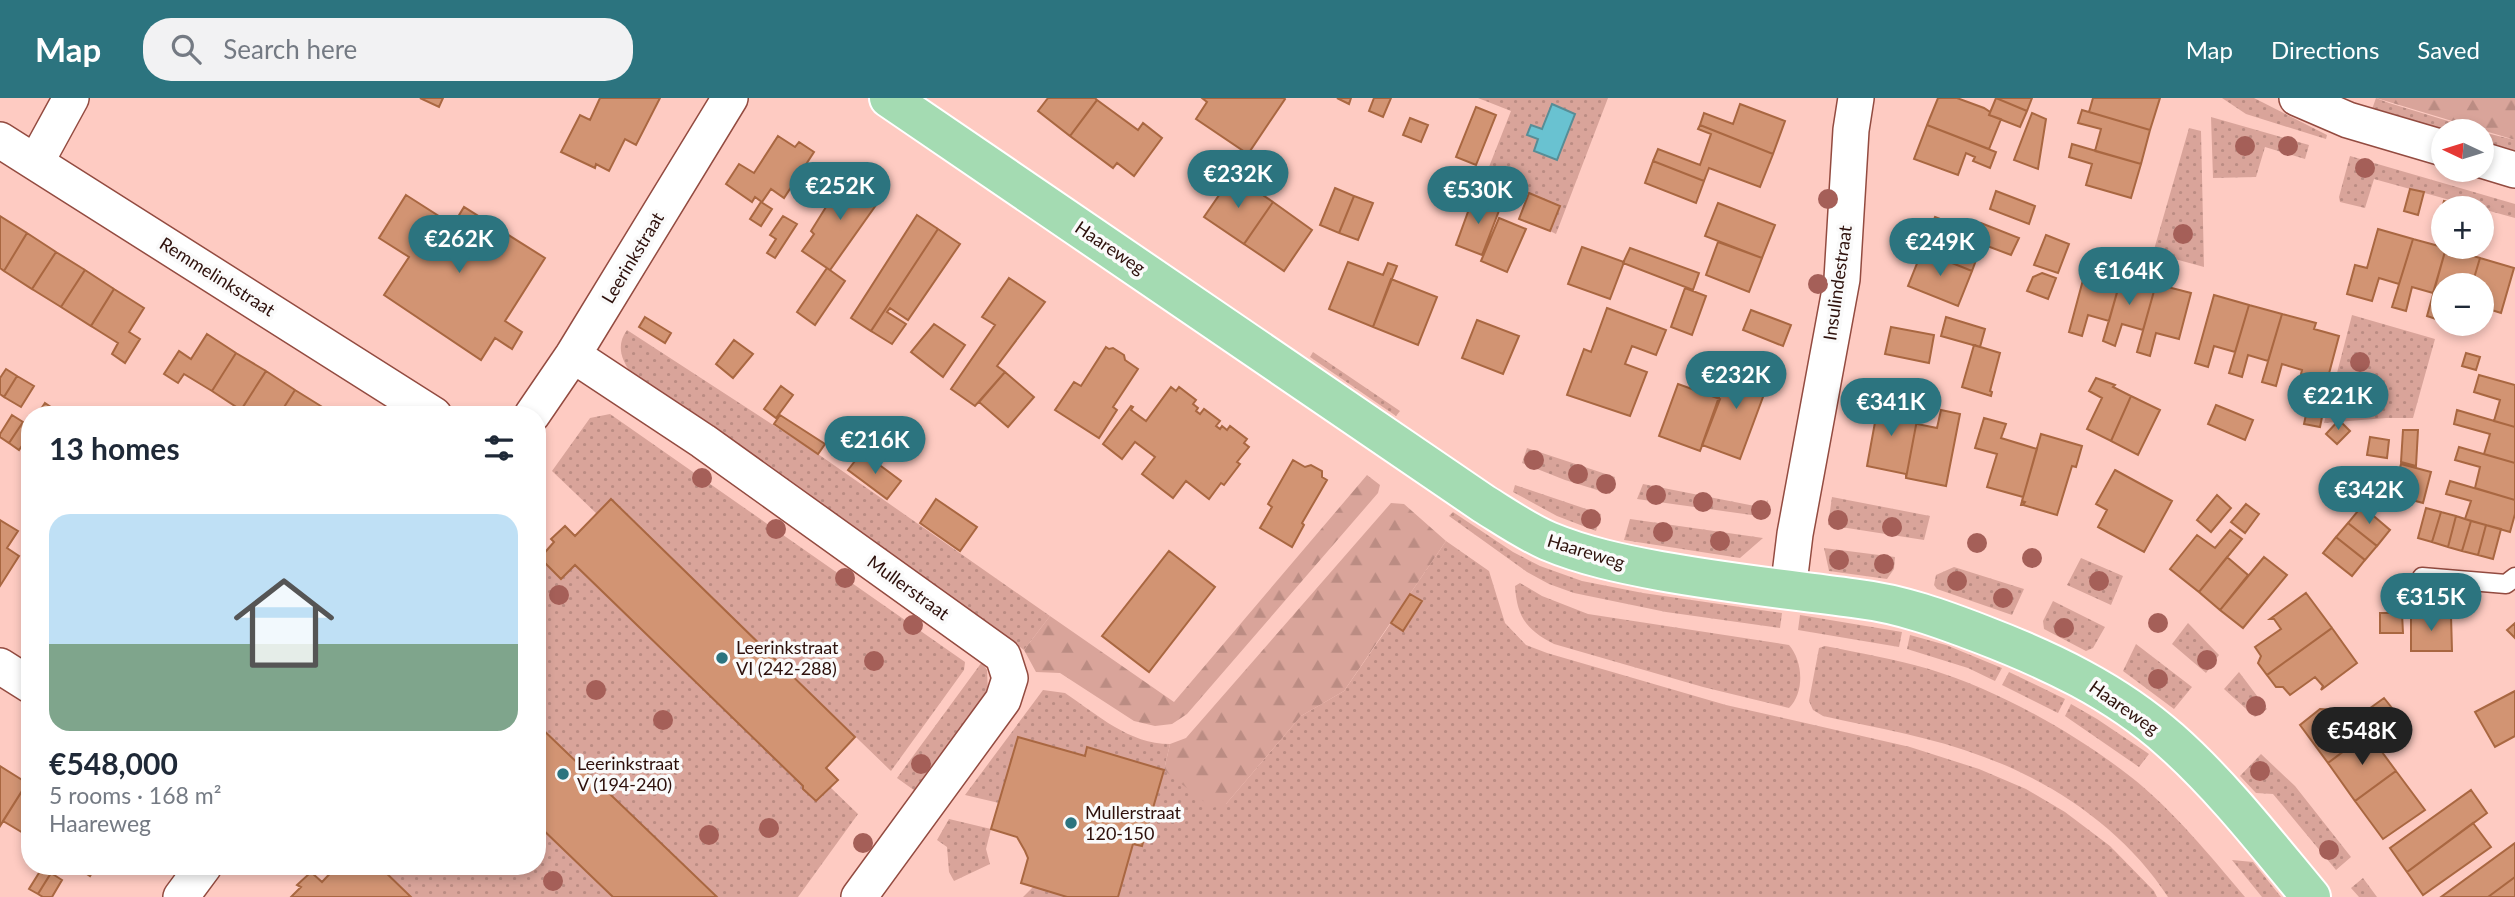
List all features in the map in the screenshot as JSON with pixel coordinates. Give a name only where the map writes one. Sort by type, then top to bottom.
[{"type":"main road","name":"Haareweg","points":[[889,98],[1514,523],[1546,540],[1602,559],[1708,580],[1862,599],[1912,610],[2015,647],[2093,684],[2142,717],[2171,741],[2219,788],[2311,897]]},
{"type":"street","points":[[36,162],[71,98]]},
{"type":"street","name":"Leerinkstraat","points":[[538,406],[573,355],[730,98]]},
{"type":"street","name":"Insulindestraat","points":[[1788,591],[1795,534],[1842,279],[1851,130],[1857,98]]},
{"type":"street","points":[[2297,98],[2348,120],[2431,144]]},
{"type":"street","name":"Remmelinkstraat","points":[[0,141],[420,406]]},
{"type":"street","points":[[2494,164],[2515,170]]},
{"type":"street","name":"Mullerstraat","points":[[573,355],[703,441],[1003,656],[1010,678],[1003,700],[859,897]]},
{"type":"street","points":[[0,666],[21,679]]},
{"type":"street","points":[[181,897],[197,875]]},
{"type":"lane","points":[[2422,577],[2506,584],[2515,577]]},
{"type":"green space","points":[[1478,98],[1608,98],[1556,234],[1550,231],[1560,206],[1485,177],[1511,111]]},
{"type":"green space","points":[[2222,98],[2254,98],[2327,135],[2326,139],[2246,114]]},
{"type":"green space","points":[[2376,98],[2442,119],[2431,119],[2431,128],[2371,112]]},
{"type":"green space","points":[[2376,98],[2515,98],[2515,140],[2494,134],[2494,119],[2446,119]]},
{"type":"green space","points":[[2211,117],[2309,145],[2305,159],[2265,147],[2256,177],[2213,178]]},
{"type":"green space","points":[[2189,128],[2201,131],[2204,267],[2153,253]]},
{"type":"green space","points":[[2494,135],[2515,140],[2515,153],[2494,147]]},
{"type":"green space","points":[[2350,156],[2431,180],[2431,182],[2488,196],[2435,196],[2374,179],[2365,208],[2340,202]]},
{"type":"green space","points":[[2494,198],[2515,204],[2515,218],[2494,212]]},
{"type":"green space","points":[[2352,315],[2435,339],[2413,418],[2324,423]]},
{"type":"green space","points":[[627,330],[818,454],[1050,616],[1024,650],[631,373],[621,352]]},
{"type":"green space","points":[[1313,352],[1400,411],[1396,416],[1310,357]]},
{"type":"green space","points":[[610,414],[965,662],[964,670],[891,771],[611,500],[597,514],[552,471],[590,418]]},
{"type":"green space","points":[[1527,448],[1615,477],[1610,494],[1522,463]]},
{"type":"green space","points":[[1367,475],[1380,485],[1378,493],[1187,714],[1172,724],[1155,726],[1134,721],[1060,673],[1036,672],[1024,650],[1050,616],[1174,702]]},
{"type":"green space","points":[[1643,484],[1760,507],[1768,500],[1766,517],[1637,499]]},
{"type":"green space","points":[[1515,485],[1601,514],[1596,531],[1557,516],[1513,492]]},
{"type":"green space","points":[[1832,497],[1930,516],[1924,540],[1828,525]]},
{"type":"green space","points":[[1391,503],[1404,504],[1446,541],[1344,691],[1301,716],[1226,804],[1212,808],[1164,770],[1170,744],[1186,738]]},
{"type":"green space","points":[[1453,512],[1513,552],[1540,566],[1582,581],[1643,593],[1782,613],[1780,628],[1666,612],[1574,593],[1527,572],[1449,516]]},
{"type":"green space","points":[[1630,519],[1763,538],[1740,558],[1624,540]]},
{"type":"green space","points":[[1446,541],[1489,571],[1505,623],[1526,645],[1726,705],[1910,747],[1979,769],[2026,789],[2065,812],[2110,846],[2157,897],[1118,897],[1133,844],[1142,846],[1164,770],[1226,804],[1301,716],[1344,691],[1391,623],[1404,631],[1422,602],[1410,594]]},
{"type":"green space","points":[[1824,548],[1895,557],[1894,569],[1887,579],[1829,571]]},
{"type":"green space","points":[[2081,558],[2123,576],[2111,605],[2067,585]]},
{"type":"green space","points":[[546,564],[561,578],[575,565],[816,801],[830,787],[858,814],[798,897],[717,897],[546,733]]},
{"type":"green space","points":[[1954,567],[2024,589],[2012,615],[1937,589],[1934,585],[1936,575]]},
{"type":"green space","points":[[1520,583],[1542,596],[1588,614],[1789,645],[1799,668],[1798,694],[1789,708],[1703,687],[1554,644],[1530,628],[1521,615],[1515,586]]},
{"type":"green space","points":[[2053,601],[2105,627],[2093,648],[2086,651],[2044,629],[2043,621]]},
{"type":"green space","points":[[1800,615],[1902,632],[1899,647],[1798,630]]},
{"type":"green space","points":[[2188,623],[2219,655],[2206,673],[2172,644]]},
{"type":"green space","points":[[1910,635],[1946,645],[2002,668],[1995,681],[1968,668],[1907,649]]},
{"type":"green space","points":[[2136,644],[2192,687],[2174,709],[2123,671]]},
{"type":"green space","points":[[1825,646],[1903,662],[1955,678],[2008,701],[2061,729],[2147,790],[2191,834],[2245,897],[2168,897],[2132,851],[2110,831],[2087,812],[2037,781],[1984,757],[1945,744],[1823,716],[1813,710],[1809,701],[1819,648]]},
{"type":"green space","points":[[982,662],[987,670],[988,693],[918,793],[897,778]]},
{"type":"green space","points":[[2009,672],[2065,699],[2058,713],[2002,685]]},
{"type":"green space","points":[[2239,672],[2267,709],[2255,717],[2224,689]]},
{"type":"green space","points":[[1043,690],[1065,693],[1127,734],[1155,743],[1170,744],[1164,770],[1088,748],[1085,756],[1019,737],[999,803],[965,795]]},
{"type":"green space","points":[[2071,704],[2149,754],[2139,767],[2065,716]]},
{"type":"green space","points":[[2261,754],[2295,786],[2351,857],[2336,870],[2273,794],[2256,793],[2240,776]]},
{"type":"green space","points":[[949,819],[991,829],[986,849],[990,864],[954,881],[949,872],[947,847],[937,840]]},
{"type":"green space","points":[[546,833],[613,897],[411,897],[388,875],[546,875]]},
{"type":"green space","points":[[2232,860],[2253,862],[2281,897],[2262,897]]},
{"type":"green space","points":[[2363,878],[2377,897],[2359,897],[2351,888]]},
{"type":"green space","points":[[1033,887],[1067,897],[1023,897]]},
{"type":"water","points":[[1552,104],[1575,114],[1557,160],[1534,151],[1538,139],[1527,135],[1531,125],[1542,129]]},
{"type":"building","points":[[420,98],[443,98],[439,107]]},
{"type":"building","points":[[600,98],[660,98],[636,145],[625,139],[609,171],[596,164],[595,168],[561,152],[580,115],[590,120]]},
{"type":"building","points":[[1048,98],[1097,100],[1070,136],[1038,111]]},
{"type":"building","points":[[1202,98],[1285,99],[1248,154],[1196,119],[1207,102]]},
{"type":"building","points":[[1337,98],[1351,98],[1349,104]]},
{"type":"building","points":[[1374,98],[1391,98],[1383,117],[1369,111]]},
{"type":"building","points":[[1938,98],[1957,98],[1984,108],[1990,112],[1989,115],[2001,119],[1989,149],[1927,125]]},
{"type":"building","points":[[1996,98],[2027,111],[2020,127],[1989,115]]},
{"type":"building","points":[[1996,98],[2032,98],[2027,111]]},
{"type":"building","points":[[2093,98],[2160,98],[2150,130],[2089,112]]},
{"type":"building","points":[[1097,100],[1138,130],[1143,123],[1162,138],[1134,176],[1117,163],[1113,168],[1070,136]]},
{"type":"building","points":[[1740,104],[1785,121],[1773,154],[1700,125],[1704,113],[1733,124]]},
{"type":"building","points":[[1476,107],[1496,115],[1476,165],[1456,157]]},
{"type":"building","points":[[2082,110],[2150,130],[2141,164],[2095,151],[2101,129],[2078,123]]},
{"type":"building","points":[[2032,113],[2046,119],[2038,169],[2014,160]]},
{"type":"building","points":[[1410,118],[1428,125],[1421,142],[1403,135]]},
{"type":"building","points":[[1700,125],[1773,154],[1760,187],[1709,168],[1704,181],[1653,161],[1658,149],[1700,165],[1711,134],[1698,129]]},
{"type":"building","points":[[1927,125],[1996,152],[1990,168],[1973,161],[1975,157],[1966,153],[1958,175],[1914,159]]},
{"type":"building","points":[[778,136],[795,147],[799,142],[814,152],[784,198],[771,189],[762,202],[755,197],[752,202],[726,184],[739,164],[754,173]]},
{"type":"building","points":[[2072,144],[2141,164],[2131,198],[2086,185],[2092,164],[2069,157]]},
{"type":"building","points":[[1653,161],[1704,181],[1696,203],[1645,183]]},
{"type":"building","points":[[846,175],[881,198],[830,270],[802,251],[814,234],[811,231]]},
{"type":"building","points":[[1233,175],[1273,202],[1244,244],[1204,217]]},
{"type":"building","points":[[1335,188],[1354,196],[1339,233],[1320,225]]},
{"type":"building","points":[[2410,189],[2424,192],[2418,215],[2404,211]]},
{"type":"building","points":[[1996,191],[2035,206],[2029,224],[1990,209]]},
{"type":"building","points":[[1529,193],[1560,206],[1550,231],[1519,219]]},
{"type":"building","points":[[406,195],[453,225],[464,207],[545,258],[505,321],[522,332],[512,349],[495,338],[481,360],[384,295],[409,257],[379,238]]},
{"type":"building","points":[[1354,196],[1373,203],[1358,240],[1339,233]]},
{"type":"building","points":[[1473,198],[1500,208],[1482,255],[1456,245]]},
{"type":"building","points":[[761,202],[772,209],[761,226],[750,219]]},
{"type":"building","points":[[1273,202],[1312,230],[1284,271],[1244,244]]},
{"type":"building","points":[[1718,203],[1775,225],[1762,258],[1705,236]]},
{"type":"building","points":[[917,215],[938,229],[871,331],[851,318]]},
{"type":"building","points":[[0,216],[27,233],[4,271],[0,268]]},
{"type":"building","points":[[783,216],[797,224],[775,258],[767,253],[776,239],[770,235]]},
{"type":"building","points":[[1935,217],[1976,233],[1981,223],[2019,238],[2011,255],[1982,244],[1972,271],[1922,251]]},
{"type":"building","points":[[1499,218],[1526,229],[1507,272],[1481,261]]},
{"type":"building","points":[[938,229],[960,244],[908,320],[890,308],[887,312],[906,324],[892,344],[871,331]]},
{"type":"building","points":[[2378,229],[2413,239],[2399,284],[2379,278],[2372,301],[2347,294],[2355,265],[2367,268]]},
{"type":"building","points":[[27,233],[56,252],[32,289],[4,271]]},
{"type":"building","points":[[2046,235],[2069,244],[2058,273],[2034,265]]},
{"type":"building","points":[[2413,239],[2431,244],[2431,259],[2443,259],[2439,273],[2431,273],[2431,292],[2412,287],[2406,311],[2392,307]]},
{"type":"building","points":[[1718,242],[1762,258],[1749,292],[1706,275]]},
{"type":"building","points":[[1582,247],[1624,262],[1610,299],[1568,284]]},
{"type":"building","points":[[1630,248],[1699,273],[1693,290],[1623,263]]},
{"type":"building","points":[[1922,251],[1972,271],[1958,306],[1908,286]]},
{"type":"building","points":[[56,252],[85,270],[61,307],[32,289]]},
{"type":"building","points":[[2443,259],[2480,259],[2476,273],[2439,273]]},
{"type":"building","points":[[2480,259],[2514,268],[2501,313],[2494,311],[2494,273],[2476,273]]},
{"type":"building","points":[[1348,262],[1383,275],[1388,263],[1397,266],[1373,327],[1329,309]]},
{"type":"building","points":[[2087,265],[2122,275],[2109,321],[2088,315],[2082,336],[2069,332]]},
{"type":"building","points":[[827,268],[845,281],[815,325],[797,312]]},
{"type":"building","points":[[85,270],[114,289],[91,326],[61,307]]},
{"type":"building","points":[[2042,273],[2056,278],[2048,299],[2027,291],[2033,277]]},
{"type":"building","points":[[2122,275],[2156,284],[2143,330],[2122,324],[2115,346],[2103,341]]},
{"type":"building","points":[[1009,278],[1045,302],[997,366],[1005,372],[975,406],[951,389],[995,325],[982,317]]},
{"type":"building","points":[[1391,279],[1437,297],[1418,345],[1373,327]]},
{"type":"building","points":[[2156,284],[2191,293],[2179,339],[2156,333],[2150,356],[2137,352]]},
{"type":"building","points":[[1685,288],[1706,296],[1692,335],[1671,327]]},
{"type":"building","points":[[114,289],[144,308],[129,332],[140,339],[125,363],[112,354],[118,343],[91,326]]},
{"type":"building","points":[[2214,295],[2249,305],[2235,352],[2214,346],[2208,367],[2195,363]]},
{"type":"building","points":[[2431,302],[2431,317],[2427,316]]},
{"type":"building","points":[[2249,305],[2282,314],[2268,361],[2248,355],[2242,377],[2229,373]]},
{"type":"building","points":[[1607,308],[1666,330],[1656,355],[1632,346],[1625,364],[1647,372],[1630,416],[1567,395],[1584,349],[1591,352]]},
{"type":"building","points":[[1751,310],[1791,325],[1783,346],[1743,330]]},
{"type":"building","points":[[2282,314],[2316,323],[2314,329],[2339,336],[2327,381],[2301,374],[2302,370],[2282,364],[2276,386],[2262,382]]},
{"type":"building","points":[[645,317],[671,333],[665,343],[639,327]]},
{"type":"building","points":[[1946,317],[1985,329],[1980,347],[1941,336]]},
{"type":"building","points":[[1477,320],[1519,336],[1503,374],[1462,358]]},
{"type":"building","points":[[934,324],[965,345],[943,377],[911,352]]},
{"type":"building","points":[[1891,327],[1934,335],[1929,363],[1885,354]]},
{"type":"building","points":[[207,334],[236,353],[212,391],[184,374],[178,383],[164,374],[179,351],[191,359]]},
{"type":"building","points":[[734,340],[753,354],[733,378],[716,364]]},
{"type":"building","points":[[1974,345],[2000,353],[1991,396],[1962,387]]},
{"type":"building","points":[[1106,347],[1124,355],[1125,360],[1138,369],[1113,407],[1117,410],[1099,438],[1055,410],[1074,382],[1081,386]]},
{"type":"building","points":[[236,353],[266,371],[244,406],[235,406],[212,391]]},
{"type":"building","points":[[2466,353],[2480,357],[2476,370],[2462,366]]},
{"type":"building","points":[[1731,363],[1770,378],[1740,459],[1702,445]]},
{"type":"building","points":[[6,369],[17,376],[4,397],[0,394],[0,378]]},
{"type":"building","points":[[266,371],[295,390],[285,406],[244,406]]},
{"type":"building","points":[[1005,372],[1034,397],[1008,427],[979,402]]},
{"type":"building","points":[[2479,375],[2515,385],[2515,427],[2494,421],[2500,400],[2474,392]]},
{"type":"building","points":[[17,376],[34,386],[21,407],[4,397]]},
{"type":"building","points":[[2096,378],[2115,385],[2113,387],[2131,396],[2111,441],[2087,429],[2102,398],[2089,391]]},
{"type":"building","points":[[1678,384],[1720,399],[1700,451],[1659,436]]},
{"type":"building","points":[[781,386],[793,395],[776,418],[764,409]]},
{"type":"building","points":[[1171,387],[1176,391],[1179,387],[1196,400],[1193,404],[1198,408],[1196,411],[1200,414],[1204,409],[1220,421],[1216,426],[1220,429],[1222,426],[1227,430],[1230,426],[1247,439],[1244,443],[1249,447],[1237,462],[1240,464],[1209,499],[1186,481],[1173,498],[1142,474],[1155,457],[1135,442],[1122,459],[1103,444],[1131,406],[1131,410],[1146,421]]},
{"type":"building","points":[[295,390],[321,406],[285,406]]},
{"type":"building","points":[[1880,395],[1901,399],[1897,417],[1917,420],[1906,478],[1906,474],[1867,466]]},
{"type":"building","points":[[2131,396],[2160,410],[2138,455],[2111,441]]},
{"type":"building","points":[[2216,405],[2253,420],[2245,440],[2208,424]]},
{"type":"building","points":[[1941,410],[1960,414],[1946,486],[1906,478],[1917,420],[1917,424],[1937,428]]},
{"type":"building","points":[[2307,410],[2323,412],[2320,427],[2304,424]]},
{"type":"building","points":[[2457,410],[2515,427],[2515,463],[2484,454],[2490,434],[2454,424]]},
{"type":"building","points":[[12,415],[21,421],[9,443],[0,437]]},
{"type":"building","points":[[780,415],[825,444],[818,454],[774,424]]},
{"type":"building","points":[[1984,418],[2006,424],[2001,438],[2037,449],[2022,501],[2023,497],[1987,487],[1997,454],[1975,448]]},
{"type":"building","points":[[2339,420],[2350,431],[2337,444],[2326,434]]},
{"type":"building","points":[[21,425],[21,447],[19,450],[9,443]]},
{"type":"building","points":[[2403,430],[2418,430],[2416,466],[2401,462]]},
{"type":"building","points":[[2041,434],[2082,446],[2076,467],[2072,466],[2057,515],[2023,505],[2025,502],[2022,501]]},
{"type":"building","points":[[2370,437],[2389,440],[2387,458],[2367,455]]},
{"type":"building","points":[[2459,447],[2515,463],[2515,500],[2475,488],[2480,467],[2455,460]]},
{"type":"building","points":[[862,452],[901,481],[887,499],[848,470]]},
{"type":"building","points":[[1293,460],[1305,467],[1311,465],[1322,471],[1322,477],[1327,480],[1302,523],[1304,525],[1292,547],[1260,528],[1272,507],[1268,504]]},
{"type":"building","points":[[2401,464],[2431,472],[2423,503],[2393,495]]},
{"type":"building","points":[[2115,470],[2172,501],[2144,552],[2098,527],[2107,510],[2096,504]]},
{"type":"building","points":[[2450,481],[2515,500],[2515,514],[2510,532],[2465,519],[2471,501],[2446,494]]},
{"type":"building","points":[[2217,495],[2231,508],[2211,532],[2197,520]]},
{"type":"building","name":"Leerinkstraat VI (242-288)","points":[[611,499],[855,737],[826,768],[838,780],[816,801],[575,565],[561,579],[546,564],[546,551],[554,542],[551,539],[565,526],[575,536]]},
{"type":"building","points":[[936,499],[977,527],[960,551],[920,523]]},
{"type":"building","points":[[2246,504],[2259,514],[2245,533],[2231,522]]},
{"type":"building","points":[[2362,506],[2390,530],[2377,546],[2348,523]]},
{"type":"building","points":[[2426,508],[2441,512],[2432,542],[2418,538]]},
{"type":"building","points":[[2441,512],[2456,516],[2448,547],[2432,542]]},
{"type":"building","points":[[2456,516],[2471,521],[2462,551],[2448,547]]},
{"type":"building","points":[[0,520],[18,531],[7,548],[19,556],[0,586]]},
{"type":"building","points":[[2471,521],[2486,525],[2478,555],[2462,551]]},
{"type":"building","points":[[2348,523],[2377,546],[2365,560],[2336,537]]},
{"type":"building","points":[[2486,525],[2501,529],[2493,559],[2478,555]]},
{"type":"building","points":[[2230,530],[2242,539],[2199,592],[2170,569],[2197,535],[2215,548]]},
{"type":"building","points":[[2336,537],[2365,560],[2352,576],[2323,553]]},
{"type":"building","points":[[1169,551],[1215,587],[1149,672],[1102,636]]},
{"type":"building","points":[[2227,557],[2248,575],[2220,610],[2199,592]]},
{"type":"building","points":[[2264,557],[2287,575],[2243,628],[2220,610]]},
{"type":"building","points":[[2306,593],[2332,628],[2267,675],[2258,663],[2261,656],[2255,647],[2281,629],[2274,619],[2270,619]]},
{"type":"building","points":[[1410,594],[1422,601],[1403,631],[1391,623]]},
{"type":"building","points":[[2380,613],[2402,613],[2403,633],[2380,633]]},
{"type":"building","points":[[2411,615],[2451,615],[2452,651],[2411,651]]},
{"type":"building","points":[[2515,623],[2515,638],[2507,630]]},
{"type":"building","points":[[2332,628],[2357,663],[2321,690],[2323,686],[2315,677],[2290,695],[2283,687],[2276,687],[2267,675]]},
{"type":"building","points":[[2515,691],[2515,736],[2495,747],[2475,712]]},
{"type":"building","points":[[2384,698],[2396,713],[2374,730],[2362,714]]},
{"type":"building","points":[[2320,709],[2352,711],[2368,733],[2328,763],[2300,725]]},
{"type":"building","name":"Leerinkstraat V (194-240)","points":[[546,733],[717,897],[613,897],[546,833]]},
{"type":"building","points":[[2368,733],[2396,771],[2355,801],[2328,763]]},
{"type":"building","name":"Mullerstraat 120-150","points":[[1018,737],[1085,756],[1087,747],[1164,770],[1142,846],[1133,844],[1118,897],[1067,897],[1021,883],[1028,858],[1025,851],[1017,837],[991,829]]},
{"type":"building","points":[[0,766],[21,779],[21,793],[0,826]]},
{"type":"building","points":[[2396,771],[2425,810],[2383,839],[2355,801]]},
{"type":"building","points":[[2471,790],[2487,813],[2407,872],[2390,848]]},
{"type":"building","points":[[21,792],[21,832],[3,821]]},
{"type":"building","points":[[2473,823],[2491,847],[2423,895],[2407,872]]},
{"type":"building","points":[[2515,843],[2515,877],[2488,897],[2441,897]]},
{"type":"building","points":[[38,875],[50,875],[38,894],[29,889]]},
{"type":"building","points":[[50,875],[62,880],[52,897],[38,894]]},
{"type":"building","points":[[308,875],[314,875],[322,882],[329,875],[388,875],[411,897],[291,897],[301,887],[297,885]]},
{"type":"building","points":[[2515,877],[2515,897],[2488,897]]},
{"type":"place","name":"Leerinkstraat VI (242-288)","points":[[722,658]]},
{"type":"place","name":"Leerinkstraat V (194-240)","points":[[563,774]]},
{"type":"place","name":"Mullerstraat 120-150","points":[[1071,823]]}]
